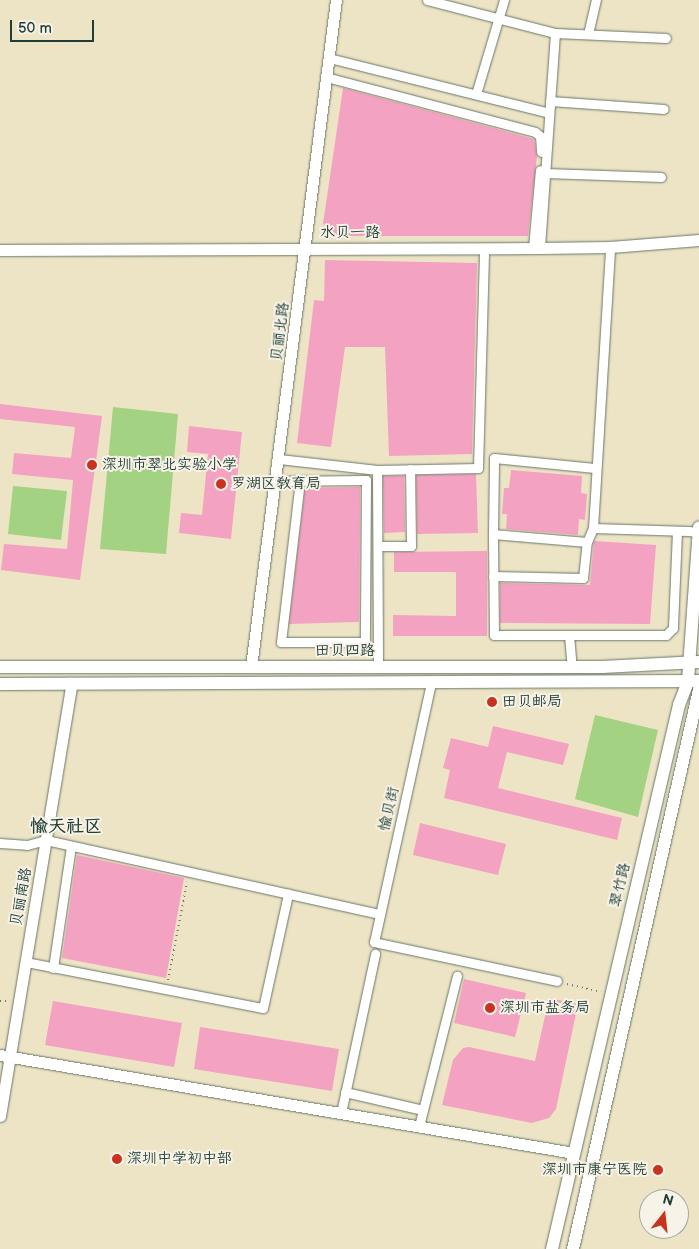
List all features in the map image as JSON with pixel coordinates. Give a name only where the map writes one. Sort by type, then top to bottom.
[{"type":"main road","name":"翠竹路","points":[[552,1249],[679,705],[694,681],[699,527]]},
{"type":"main road","name":"田贝四路","points":[[0,667],[602,667],[694,663]]},
{"type":"main road","points":[[0,684],[694,681]]},
{"type":"main road","points":[[573,1249],[699,690]]},
{"type":"street","name":"贝丽北路","points":[[251,667],[306,249],[336,0]]},
{"type":"street","points":[[426,0],[555,33],[666,38]]},
{"type":"street","points":[[476,94],[504,0]]},
{"type":"street","points":[[588,34],[596,0]]},
{"type":"street","points":[[536,248],[545,173],[555,33]]},
{"type":"street","points":[[329,58],[549,114]]},
{"type":"street","points":[[326,76],[536,132],[540,136],[542,146],[536,248]]},
{"type":"street","points":[[550,101],[664,109]]},
{"type":"street","points":[[545,173],[661,178]]},
{"type":"street","name":"水贝一路","points":[[0,250],[610,247],[699,240]]},
{"type":"street","points":[[494,576],[583,578],[587,542],[593,528],[594,468],[610,247]]},
{"type":"street","points":[[278,459],[377,470],[478,468],[484,248]]},
{"type":"street","points":[[594,468],[494,458],[494,636],[666,635],[673,628],[677,531]]},
{"type":"street","points":[[378,546],[411,546],[410,469]]},
{"type":"street","points":[[377,470],[378,668]]},
{"type":"street","points":[[275,481],[366,480],[365,642],[281,642],[300,481]]},
{"type":"street","points":[[593,528],[699,532]]},
{"type":"street","points":[[493,534],[587,542]]},
{"type":"street","points":[[569,635],[572,666]]},
{"type":"street","points":[[601,682],[602,667]]},
{"type":"street","name":"愉贝街","points":[[431,683],[374,942],[557,981]]},
{"type":"street","name":"贝丽南路","points":[[0,1116],[5,1055],[26,962],[72,684]]},
{"type":"street","points":[[0,843],[27,845],[46,840],[380,914]]},
{"type":"street","points":[[52,968],[71,846]]},
{"type":"street","points":[[26,962],[263,1008],[288,894]]},
{"type":"street","points":[[341,1113],[375,954]]},
{"type":"street","points":[[419,1126],[457,976]]},
{"type":"street","points":[[5,1055],[574,1153]]},
{"type":"street","points":[[345,1092],[424,1110]]},
{"type":"path","points":[[166,989],[189,872]]},
{"type":"path","points":[[576,985],[611,994]]},
{"type":"green space","points":[[113,407],[178,414],[166,554],[100,549]]},
{"type":"green space","points":[[13,486],[67,491],[61,540],[8,534]]},
{"type":"green space","points":[[595,715],[658,730],[638,817],[575,799]]},
{"type":"building","points":[[343,88],[534,139],[537,156],[528,236],[338,236],[323,224]]},
{"type":"building","points":[[325,260],[477,263],[472,454],[389,456],[385,347],[345,347],[331,447],[297,443],[314,300],[324,301]]},
{"type":"building","points":[[0,404],[102,416],[80,580],[1,570],[4,544],[67,549],[73,480],[12,474],[14,453],[71,458],[75,427],[0,419]]},
{"type":"building","name":"罗湖区教育局","points":[[189,426],[242,432],[231,539],[179,533],[181,513],[202,515],[208,454],[187,452]]},
{"type":"building","points":[[511,470],[582,476],[581,493],[587,494],[585,520],[579,519],[578,535],[506,529],[507,514],[502,514],[504,488],[509,488]]},
{"type":"building","points":[[476,474],[478,533],[417,534],[416,475]]},
{"type":"building","points":[[383,476],[404,476],[405,532],[384,533]]},
{"type":"building","points":[[360,487],[359,622],[289,624],[305,488]]},
{"type":"building","points":[[594,541],[656,545],[650,624],[500,623],[500,583],[590,585]]},
{"type":"building","points":[[487,551],[487,636],[393,636],[393,615],[456,616],[456,572],[394,572],[394,552]]},
{"type":"building","points":[[493,726],[569,744],[563,765],[507,752],[498,788],[622,818],[617,840],[444,798],[450,770],[443,768],[451,738],[488,747]]},
{"type":"building","points":[[420,823],[506,844],[498,875],[413,855]]},
{"type":"building","points":[[77,855],[184,878],[166,978],[62,958]]},
{"type":"building","name":"深圳市盐务局","points":[[464,979],[526,993],[515,1037],[454,1023]]},
{"type":"building","points":[[549,998],[578,1004],[556,1109],[549,1118],[532,1123],[442,1105],[453,1060],[463,1048],[469,1047],[535,1061]]},
{"type":"building","points":[[53,1001],[182,1023],[174,1067],[45,1045]]},
{"type":"building","points":[[200,1027],[339,1049],[332,1091],[194,1069]]},
{"type":"place","name":"深圳市翠北实验小学","points":[[92,465]]},
{"type":"place","name":"罗湖区教育局","points":[[221,484]]},
{"type":"place","name":"田贝邮局","points":[[492,702]]},
{"type":"place","name":"深圳市盐务局","points":[[490,1008]]},
{"type":"place","name":"深圳中学初中部","points":[[117,1159]]},
{"type":"place","name":"深圳市康宁医院","points":[[658,1170]]},
{"type":"district","name":"愉天社区","points":[[66,827]]}]
